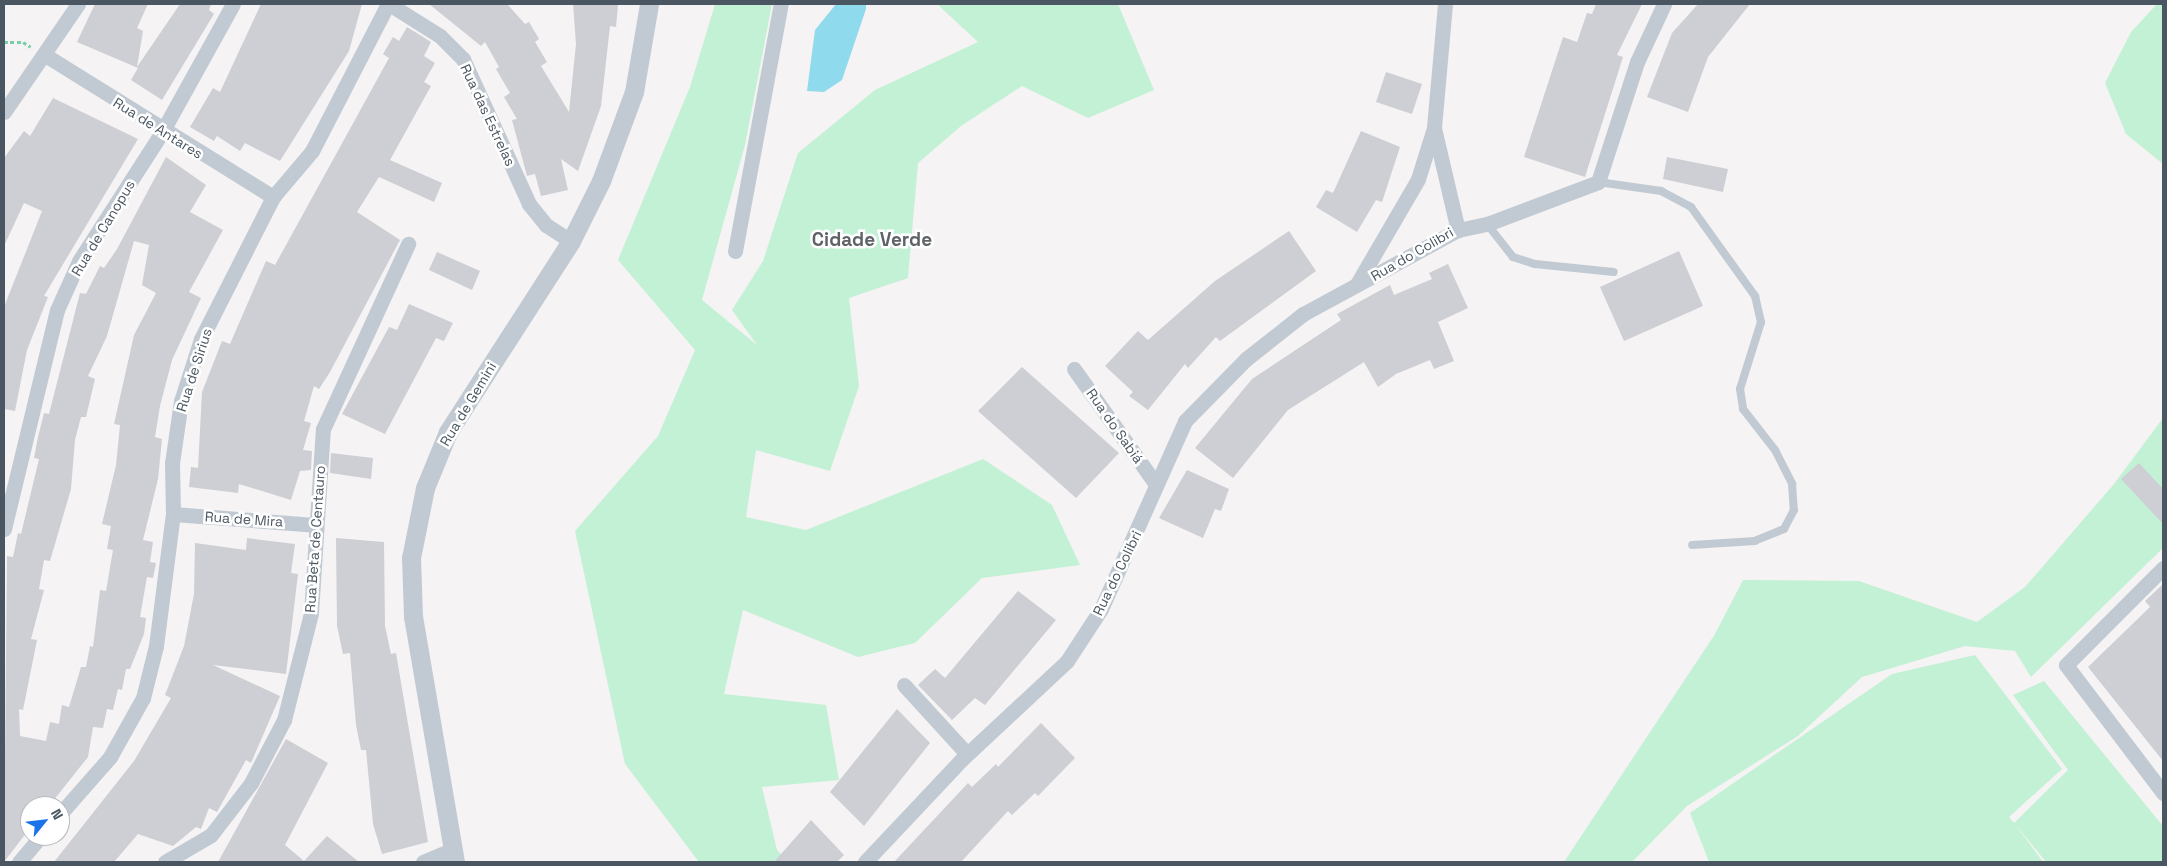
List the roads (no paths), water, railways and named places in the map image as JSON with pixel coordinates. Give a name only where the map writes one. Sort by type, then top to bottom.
[{"type":"street","points":[[4,112],[45,55],[78,4]]},
{"type":"street","name":"Rua de Canopus","points":[[4,529],[57,310],[80,261],[162,132],[233,4]]},
{"type":"street","name":"Rua de Sirius","points":[[70,803],[110,757],[143,698],[156,646],[173,514],[172,462],[181,401],[201,339],[273,197],[312,151],[388,4]]},
{"type":"street","name":"Rua das Estrelas","points":[[388,4],[440,36],[463,59],[529,204],[546,225],[571,241]]},
{"type":"street","name":"Rua de Gemini","points":[[454,856],[413,617],[411,558],[425,488],[448,432],[571,241],[601,181],[634,92],[649,4]]},
{"type":"street","points":[[735,251],[781,4]]},
{"type":"street","name":"Rua do Colibri","points":[[1356,285],[1418,179],[1434,128],[1444,4]]},
{"type":"street","points":[[1458,230],[1488,224],[1598,182],[1637,62],[1664,4]]},
{"type":"street","name":"Rua de Antares","points":[[45,55],[162,132],[273,197]]},
{"type":"street","name":"Rua do Colibri","points":[[865,862],[967,754],[1067,661],[1101,609],[1155,482],[1185,421],[1246,359],[1303,314],[1458,230],[1434,128]]},
{"type":"street","name":"Rua Beta de Centauro","points":[[165,862],[210,836],[251,783],[284,720],[310,614],[314,525],[323,429],[408,244]]},
{"type":"street","name":"Rua do Sabiá","points":[[1074,369],[1155,482]]},
{"type":"street","name":"Rua de Mira","points":[[173,514],[314,525]]},
{"type":"street","points":[[2163,568],[2066,665],[2163,793]]},
{"type":"street","points":[[904,685],[967,754]]},
{"type":"street","points":[[19,862],[33,846]]},
{"type":"street","points":[[423,862],[454,856]]},
{"type":"lane","points":[[1598,182],[1660,192],[1691,207],[1755,296],[1761,322],[1740,389],[1743,408],[1775,450],[1792,484],[1794,510],[1784,529],[1755,541],[1692,545]]},
{"type":"lane","points":[[1488,224],[1513,257],[1535,264],[1614,272]]},
{"type":"water","points":[[836,4],[866,4],[866,9],[842,80],[824,92],[807,91],[815,30]]},
{"type":"district","name":"Cidade Verde","points":[[872,240]]}]
